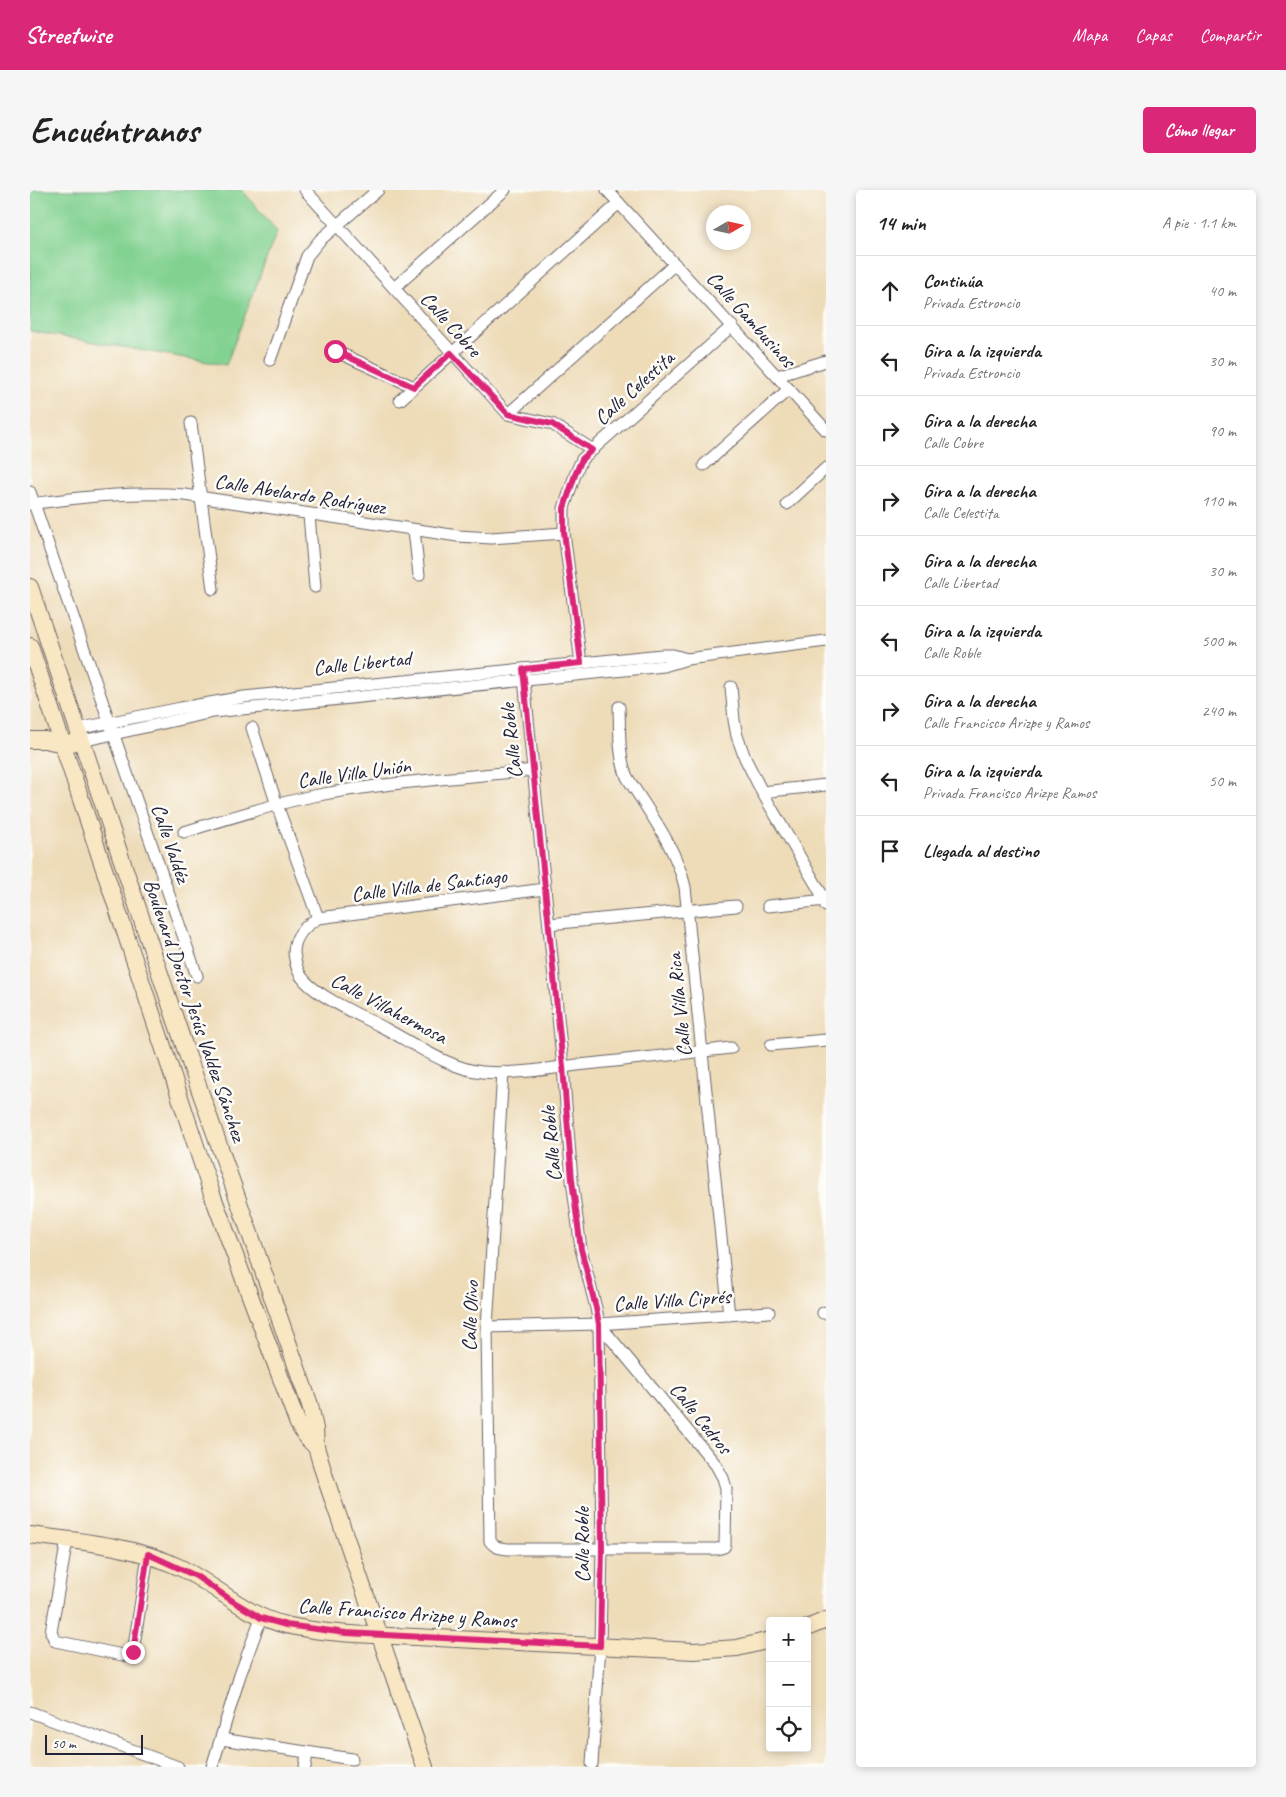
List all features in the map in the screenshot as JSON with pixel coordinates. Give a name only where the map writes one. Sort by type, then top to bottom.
[{"type":"main road","name":"Boulevard Doctor Jesús Valdez Sánchez","points":[[30,586],[196,1078],[310,1405],[315,1429],[316,1447],[325,1477],[426,1767]]},
{"type":"main road","name":"Boulevard Doctor Jesús Valdez Sánchez","points":[[30,646],[49,739],[289,1403],[298,1424],[306,1437],[316,1447]]},
{"type":"main road","name":"Calle Libertad","points":[[49,739],[80,735]]},
{"type":"main road","points":[[176,1086],[196,1078]]},
{"type":"main road","name":"Calle Francisco Arizpe y Ramos","points":[[30,1535],[148,1554],[196,1576],[261,1618],[310,1629],[379,1635],[694,1651],[738,1648],[766,1641]]},
{"type":"main road","points":[[811,1626],[826,1620]]},
{"type":"street","name":"Calle Cobre","points":[[304,190],[508,414]]},
{"type":"street","points":[[270,360],[302,268],[308,256],[320,240],[378,190]]},
{"type":"street","points":[[394,288],[505,190]]},
{"type":"street","name":"Calle Gambusinos","points":[[607,190],[826,430]]},
{"type":"street","points":[[400,400],[619,203]]},
{"type":"street","points":[[508,414],[675,264]]},
{"type":"street","name":"Calle Celestita","points":[[581,663],[564,532],[564,508],[582,459],[732,326]]},
{"type":"street","points":[[335,351],[414,387]]},
{"type":"street","points":[[777,376],[826,361]]},
{"type":"street","points":[[704,466],[789,389]]},
{"type":"street","points":[[508,414],[552,424],[592,450]]},
{"type":"street","points":[[191,422],[213,590]]},
{"type":"street","points":[[787,504],[826,468]]},
{"type":"street","name":"Calle Valdéz","points":[[30,492],[32,504],[197,976]]},
{"type":"street","name":"Calle Abelardo Rodríguez","points":[[32,504],[139,493],[161,493],[201,497],[309,515],[458,536],[483,538],[564,532]]},
{"type":"street","points":[[309,515],[315,587]]},
{"type":"street","points":[[414,530],[419,575]]},
{"type":"street","name":"Calle Libertad","points":[[80,735],[110,723],[183,713],[664,666],[687,659],[826,641]]},
{"type":"street","name":"Calle Libertad","points":[[80,735],[114,735],[183,713],[244,697],[662,655],[673,655],[687,659]]},
{"type":"street","name":"Calle Roble","points":[[523,669],[563,1067],[572,1180],[581,1249],[599,1324],[602,1548],[600,1646],[592,1764]]},
{"type":"street","points":[[731,687],[737,736],[745,758],[762,792],[826,902],[768,906]]},
{"type":"street","name":"Calle Villa Rica","points":[[619,707],[620,754],[627,777],[673,852],[681,869],[688,911],[729,1315]]},
{"type":"street","points":[[252,728],[277,805],[318,918]]},
{"type":"street","name":"Calle Villa Unión","points":[[184,832],[277,805],[351,790],[533,770]]},
{"type":"street","points":[[762,792],[826,785]]},
{"type":"street","name":"Calle Villa de Santiago","points":[[318,918],[545,889]]},
{"type":"street","points":[[548,924],[736,906]]},
{"type":"street","name":"Calle Villahermosa","points":[[318,918],[308,924],[300,933],[294,948],[296,967],[304,980],[314,989],[436,1056],[463,1068],[483,1072],[503,1072],[731,1048]]},
{"type":"street","points":[[770,1045],[826,1040]]},
{"type":"street","name":"Calle Olivo","points":[[503,1072],[487,1327],[488,1532],[493,1545],[508,1549],[602,1548]]},
{"type":"street","name":"Calle Villa Ciprés","points":[[487,1327],[599,1324],[770,1312]]},
{"type":"street","name":"Calle Cedros","points":[[599,1324],[716,1465],[726,1488],[724,1548],[602,1548]]},
{"type":"street","points":[[67,1540],[51,1632],[53,1639],[55,1641],[127,1656],[133,1652],[148,1554]]},
{"type":"street","points":[[212,1767],[240,1675],[261,1618]]},
{"type":"street","points":[[30,1712],[178,1767]]},
{"type":"street","points":[[221,1739],[352,1759]]},
{"type":"street","points":[[305,1767],[307,1753]]},
{"type":"green space","points":[[30,190],[242,190],[277,231],[226,365],[30,331]]},
{"type":"route","points":[[133,1652],[148,1554],[196,1576],[216,1591],[261,1618],[286,1625],[346,1633],[600,1646],[602,1548],[599,1324],[581,1249],[572,1180],[563,1067],[523,669],[581,663],[564,532],[564,508],[582,459],[592,450],[552,424],[508,414],[451,353],[414,387],[335,351]]}]
